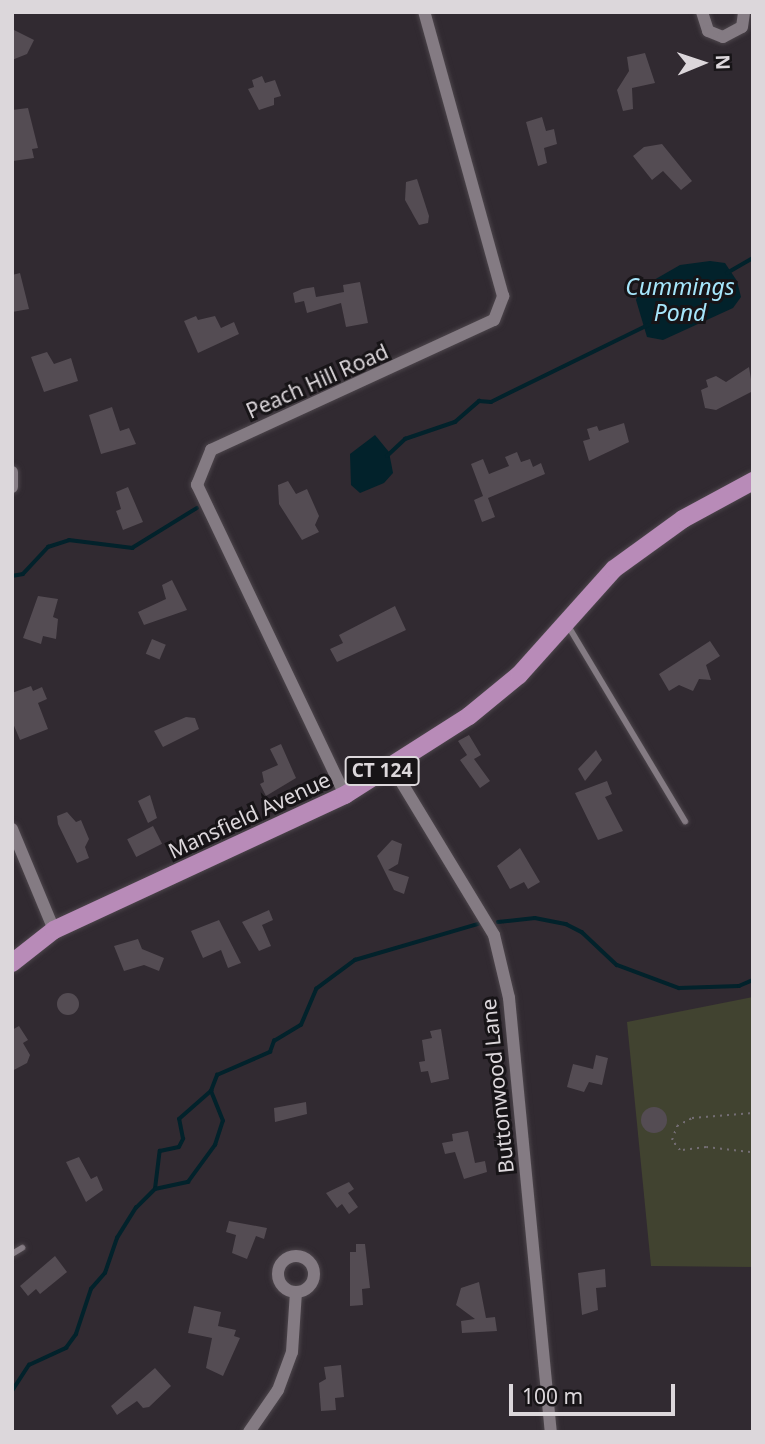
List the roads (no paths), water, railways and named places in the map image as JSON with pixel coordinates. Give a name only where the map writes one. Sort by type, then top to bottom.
[{"type":"main road","name":"Mansfield Avenue","points":[[12,963],[54,930],[345,795],[479,708],[519,675],[614,569],[683,519],[753,481]]},
{"type":"street","name":"Peach Hill Road","points":[[345,795],[197,485],[211,450],[494,320],[503,296],[424,12]]},
{"type":"street","points":[[702,12],[708,31],[723,37],[742,27],[744,12]]},
{"type":"street","points":[[12,472],[12,487]]},
{"type":"street","name":"Buttonwood Lane","points":[[391,765],[480,909],[494,936],[506,985],[551,1432]]},
{"type":"street","points":[[12,829],[54,930]]},
{"type":"street","points":[[249,1432],[278,1390],[292,1352],[296,1292]]},
{"type":"lane","points":[[566,622],[685,821]]},
{"type":"lane","points":[[12,1254],[22,1248]]},
{"type":"water","name":"Cummings Pond","points":[[710,261],[725,263],[737,281],[741,297],[733,308],[663,340],[647,337],[636,300],[640,288],[680,265]]},
{"type":"water","points":[[375,435],[389,452],[393,473],[384,483],[360,493],[351,485],[350,454]]},
{"type":"waterway","points":[[727,273],[753,258]]},
{"type":"waterway","points":[[387,456],[405,439],[455,422],[479,401],[491,402],[648,325]]},
{"type":"waterway","points":[[12,576],[23,574],[48,547],[69,540],[132,548],[197,508]]},
{"type":"waterway","points":[[498,922],[535,918],[566,924],[582,932],[617,965],[679,988],[739,986],[753,980]]},
{"type":"waterway","points":[[12,1391],[29,1365],[66,1348],[76,1334],[91,1289],[105,1273],[117,1238],[136,1208],[155,1189],[188,1182],[215,1145],[223,1121],[211,1091],[217,1075],[270,1052],[274,1041],[301,1025],[316,989],[355,960],[478,924]]},
{"type":"waterway","points":[[155,1189],[160,1151],[179,1147],[183,1139],[179,1119],[211,1091]]}]
